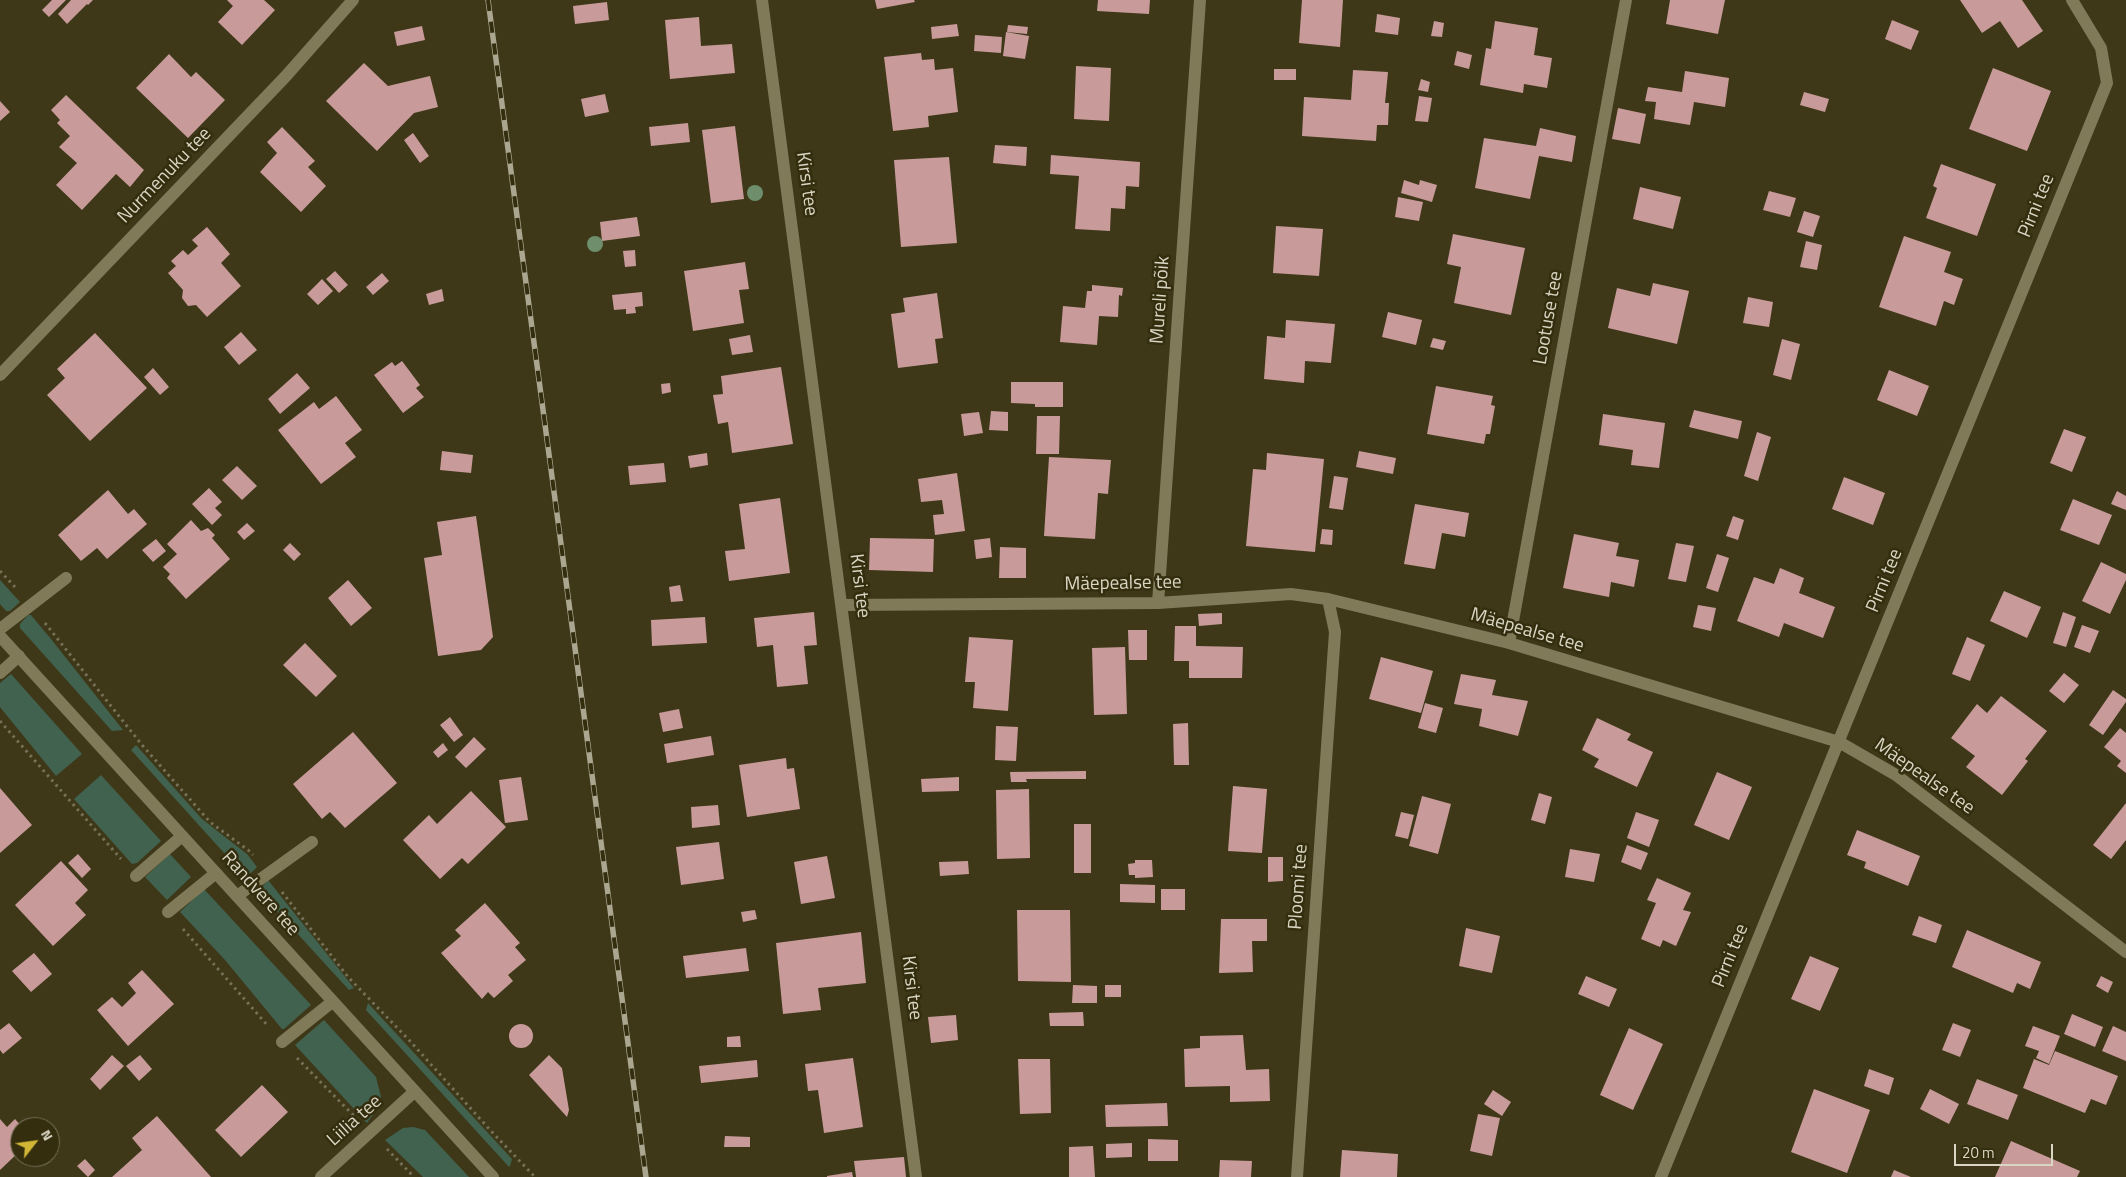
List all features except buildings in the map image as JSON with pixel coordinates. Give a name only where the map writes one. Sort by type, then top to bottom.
[{"type":"street","name":"Nurmenuku tee","points":[[0,375],[286,76],[353,0]]},
{"type":"street","name":"Kirsi tee","points":[[762,0],[916,1177]]},
{"type":"street","name":"Mureli põik","points":[[1158,603],[1200,0]]},
{"type":"street","name":"Lootuse tee","points":[[1509,643],[1626,0]]},
{"type":"street","name":"Pirni tee","points":[[1661,1177],[2107,83],[2101,48],[2072,0]]},
{"type":"street","points":[[0,628],[66,578]]},
{"type":"street","name":"Mäepealse tee","points":[[842,606],[1158,603],[1291,594],[1328,599],[1509,643],[1839,742],[1896,775],[2126,952]]},
{"type":"street","name":"Ploomi tee","points":[[1297,1177],[1335,632],[1328,599]]},
{"type":"street","name":"Randvere tee","points":[[0,636],[493,1177]]},
{"type":"street","points":[[0,672],[18,656]]},
{"type":"street","points":[[136,876],[182,836]]},
{"type":"street","points":[[237,896],[312,842]]},
{"type":"street","points":[[168,912],[216,873]]},
{"type":"street","points":[[282,1042],[332,1002]]},
{"type":"street","name":"Liilia tee","points":[[321,1177],[414,1092]]},
{"type":"path","points":[[0,721],[136,876]]},
{"type":"path","points":[[168,912],[282,1042],[414,1177]]},
{"type":"path","points":[[525,1166],[535,1177]]},
{"type":"green space","points":[[0,580],[20,602],[10,611],[6,611],[0,604]]},
{"type":"green space","points":[[28,615],[31,615],[51,639],[123,730],[112,731],[20,628],[20,624]]},
{"type":"green space","points":[[11,674],[82,754],[56,776],[0,707],[0,683]]},
{"type":"green space","points":[[136,745],[202,819],[247,854],[257,867],[251,873],[243,874],[131,750]]},
{"type":"green space","points":[[101,775],[161,841],[137,863],[132,864],[74,799]]},
{"type":"green space","points":[[170,854],[191,877],[167,900],[145,877]]},
{"type":"green space","points":[[268,880],[354,988],[349,990],[262,895],[262,887]]},
{"type":"green space","points":[[204,889],[311,1005],[284,1029],[282,1029],[225,960],[180,912]]},
{"type":"green space","points":[[368,1003],[512,1159],[509,1167],[366,1010]]},
{"type":"green space","points":[[324,1020],[376,1077],[381,1097],[375,1112],[367,1123],[295,1045]]},
{"type":"green space","points":[[413,1127],[425,1130],[469,1177],[423,1177],[385,1140],[403,1128]]},
{"type":"railway","points":[[488,0],[646,1177]]}]
